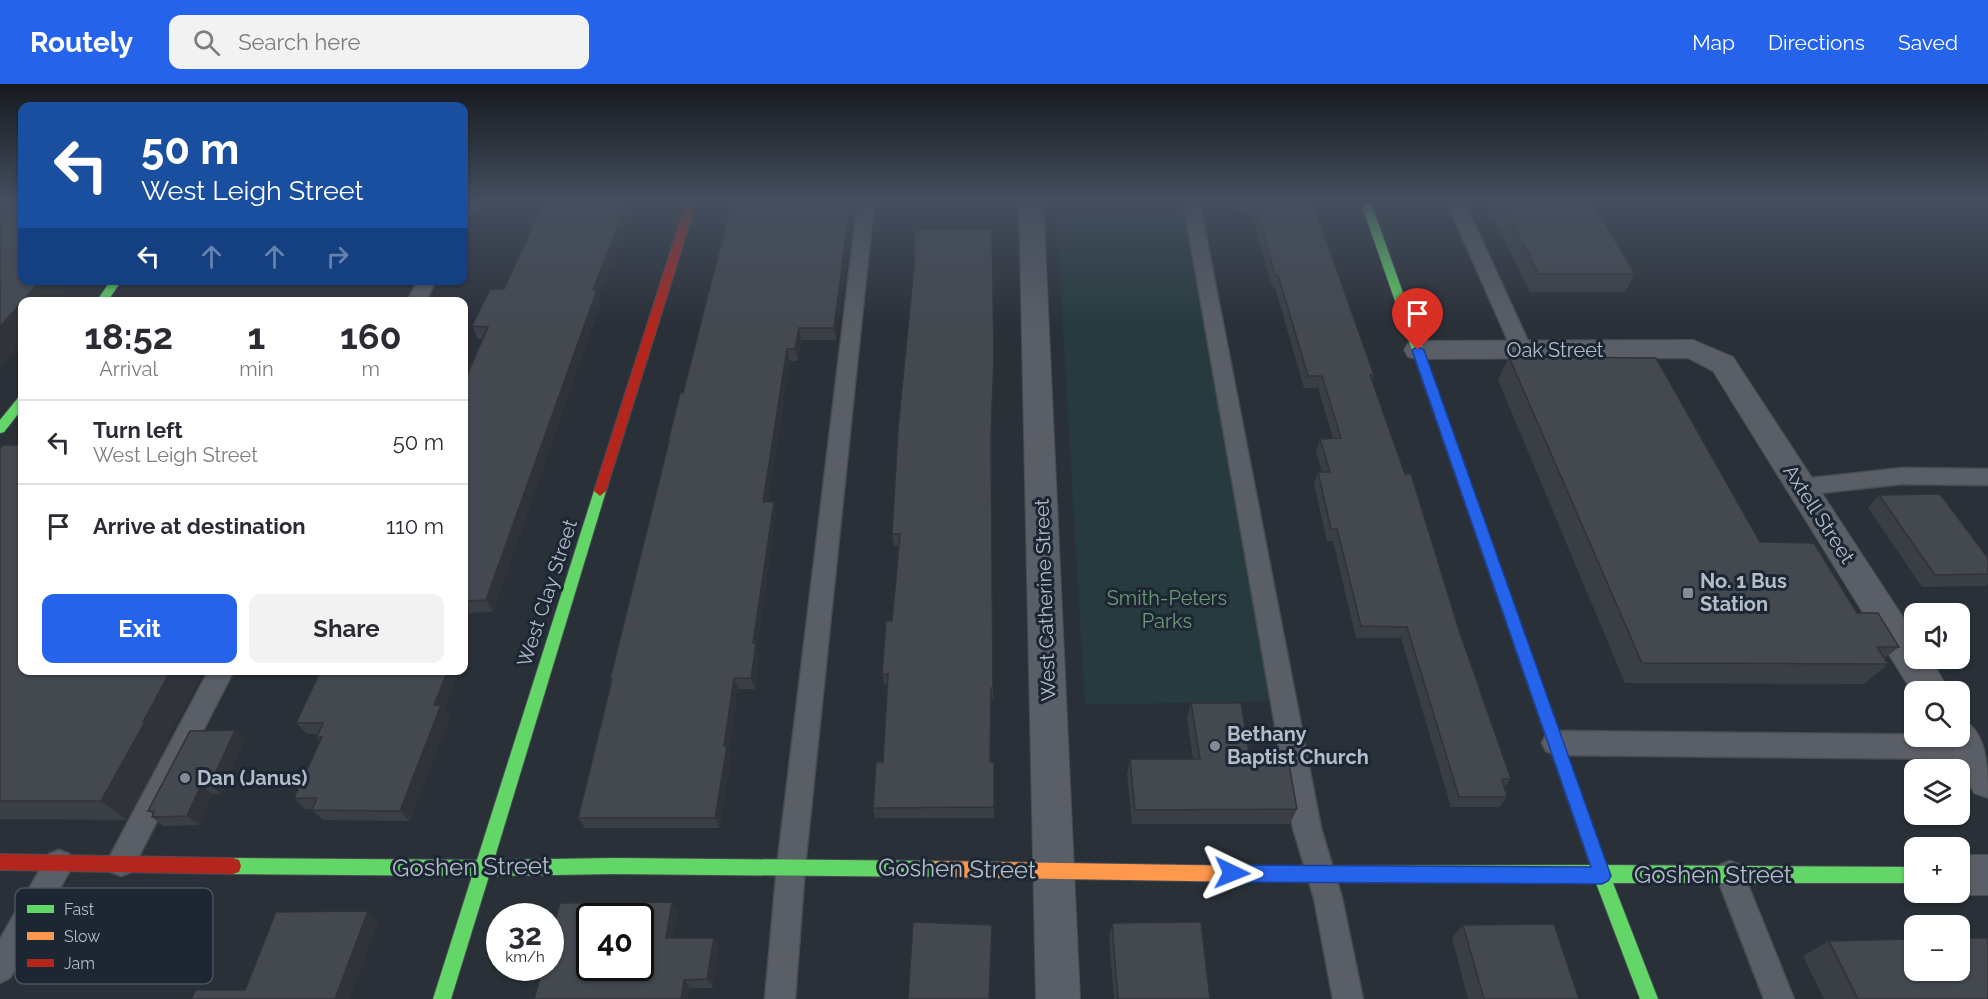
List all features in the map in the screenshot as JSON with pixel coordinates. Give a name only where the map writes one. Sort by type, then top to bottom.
[{"type":"street","name":"West Clay Street","points":[[442,999],[679,243]]},
{"type":"street","name":"West Catherine Street","points":[[1032,243],[1058,999]]},
{"type":"street","points":[[1380,243],[1602,876],[1649,999]]},
{"type":"street","name":"Oak Street","points":[[1418,350],[1693,349]]},
{"type":"street","name":"Axtell Street","points":[[1693,349],[1723,364],[1925,681]]},
{"type":"street","points":[[0,429],[18,406]]},
{"type":"street","points":[[1967,747],[1988,780]]},
{"type":"street","name":"Goshen Street","points":[[0,862],[402,869],[791,867],[1321,875],[1904,875]]},
{"type":"street","points":[[1970,875],[1988,875]]},
{"type":"lane","points":[[780,999],[791,867],[861,243]]},
{"type":"lane","points":[[1199,243],[1307,828],[1328,898],[1348,999]]},
{"type":"lane","points":[[1475,243],[1522,350]]},
{"type":"lane","points":[[1802,487],[1902,476],[1988,477]]},
{"type":"lane","points":[[121,863],[219,675]]},
{"type":"lane","points":[[1555,742],[1904,741]]},
{"type":"lane","points":[[45,888],[59,863]]},
{"type":"lane","points":[[1730,875],[1779,999]]},
{"type":"lane","points":[[0,968],[15,941]]},
{"type":"green space","name":"Smith-Peters Parks","points":[[1058,243],[1194,243],[1214,382],[1273,701],[1085,705]]},
{"type":"building","points":[[0,243],[18,243],[18,285],[37,285],[26,297],[18,297],[18,306],[0,327]]},
{"type":"building","points":[[525,243],[611,243],[593,290],[597,290],[486,600],[468,601],[468,373],[488,327],[472,326],[490,289],[504,289]]},
{"type":"building","points":[[721,243],[845,243],[834,328],[799,328],[795,349],[787,349],[763,502],[774,502],[753,643],[756,643],[751,678],[734,678],[724,746],[727,746],[715,818],[578,818],[668,441],[680,393],[683,393]]},
{"type":"building","points":[[915,243],[992,243],[993,688],[991,688],[990,762],[994,762],[994,807],[873,808],[876,762],[883,762],[888,674],[882,674],[886,621],[892,621],[900,534],[892,534],[898,429]]},
{"type":"building","points":[[1266,243],[1327,243],[1374,375],[1370,375],[1405,474],[1411,474],[1459,630],[1511,779],[1502,779],[1507,797],[1459,797],[1407,627],[1361,626],[1337,529],[1331,529],[1318,472],[1330,472],[1320,439],[1341,438],[1322,376],[1308,376],[1278,275],[1275,275]]},
{"type":"building","points":[[1522,243],[1616,243],[1635,274],[1538,274]]},
{"type":"building","points":[[1509,357],[1656,358],[1760,542],[1814,543],[1857,613],[1878,613],[1899,647],[1877,647],[1888,664],[1642,663]]},
{"type":"building","points":[[3,445],[18,445],[18,675],[168,675],[101,801],[0,801],[0,449]]},
{"type":"building","points":[[1940,494],[1988,558],[1988,574],[1935,575],[1879,495]]},
{"type":"building","points":[[319,675],[446,675],[434,705],[441,705],[400,811],[312,810],[317,798],[294,798],[322,737],[317,737],[323,723],[296,723]]},
{"type":"building","name":"Bethany Baptist Church","points":[[1191,703],[1241,703],[1251,764],[1289,764],[1297,809],[1135,810],[1130,759],[1200,759]]},
{"type":"building","points":[[235,730],[210,785],[201,785],[187,816],[152,817],[154,811],[148,811],[190,731]]},
{"type":"building","points":[[672,902],[666,938],[714,938],[707,979],[684,980],[681,999],[534,999],[539,981],[564,981],[564,903],[560,903]]},
{"type":"building","points":[[368,911],[335,999],[191,999],[196,990],[245,990],[276,912]]},
{"type":"building","points":[[913,922],[992,925],[989,999],[908,999]]},
{"type":"building","points":[[1201,922],[1210,999],[1118,999],[1112,923]]},
{"type":"building","points":[[1554,924],[1579,999],[1484,999],[1463,925]]},
{"type":"building","points":[[1970,938],[1988,938],[1988,999],[1858,999],[1829,941],[1904,939],[1904,981],[1970,981]]},
{"type":"traffic: fast","points":[[1380,243],[1526,659]]},
{"type":"traffic: fast","points":[[105,297],[113,285]]},
{"type":"traffic: fast","points":[[0,429],[18,406]]},
{"type":"traffic: fast","points":[[442,999],[600,491]]},
{"type":"traffic: fast","points":[[233,866],[402,869],[614,866],[938,869]]},
{"type":"traffic: fast","points":[[1601,873],[1649,999]]},
{"type":"traffic: fast","points":[[1251,874],[1904,875]]},
{"type":"traffic: slow","points":[[1526,659],[1601,873]]},
{"type":"traffic: slow","points":[[938,869],[1251,874]]},
{"type":"traffic: jam","points":[[600,491],[679,243]]},
{"type":"traffic: jam","points":[[0,862],[233,866]]},
{"type":"place","name":"No. 1 Bus Station","points":[[1688,593]]},
{"type":"place","name":"Bethany Baptist Church","points":[[1215,746]]},
{"type":"place","name":"Dan (Janus)","points":[[185,778]]},
{"type":"route","points":[[1232,873],[1602,876],[1418,350]]}]
